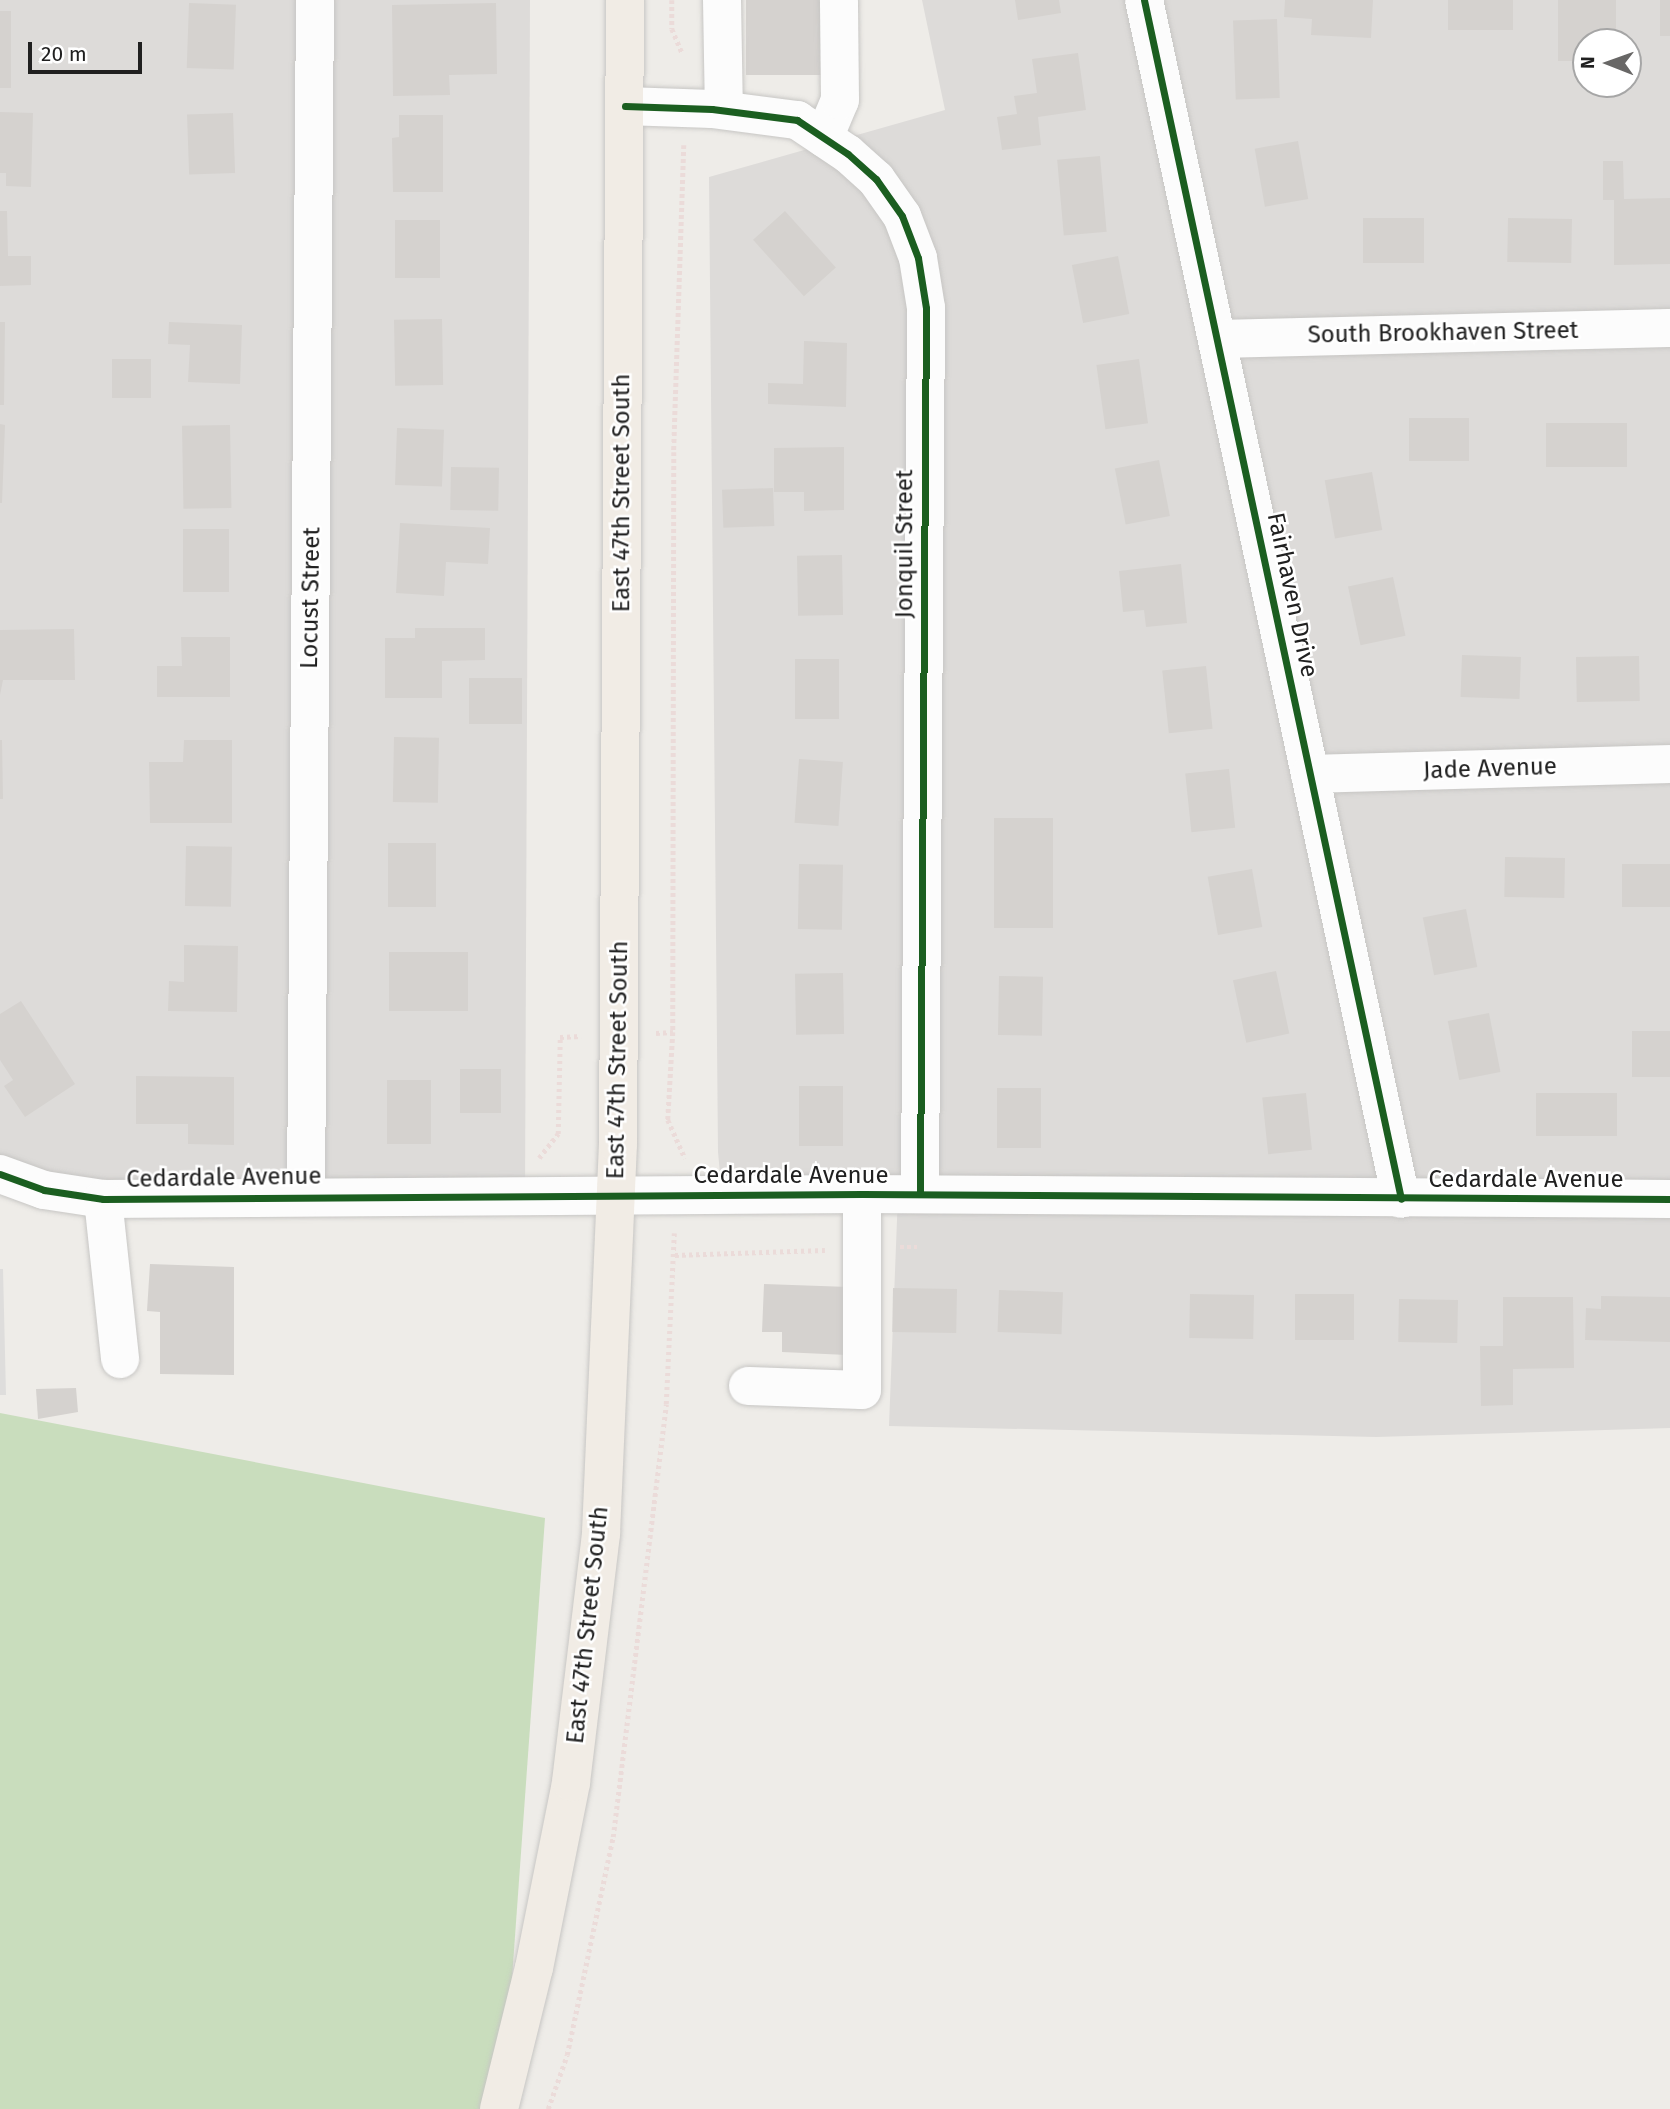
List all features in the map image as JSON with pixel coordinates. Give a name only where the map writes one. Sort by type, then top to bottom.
[{"type":"main road","name":"East 47th Street South","points":[[499,2109],[534,1968],[571,1782],[596,1595],[616,1195],[625,0]]},
{"type":"street","name":"Locust Street","points":[[306,1196],[315,0]]},
{"type":"street","points":[[722,0],[724,110]]},
{"type":"street","points":[[824,138],[839,100],[839,0]]},
{"type":"street","name":"Fairhaven Drive","points":[[1144,0],[1401,1199]]},
{"type":"street","name":"Jonquil Street","points":[[625,106],[724,110],[797,120],[876,179],[902,216],[923,283],[920,1194]]},
{"type":"street","name":"South Brookhaven Street","points":[[1217,338],[1670,328]]},
{"type":"street","name":"Jade Avenue","points":[[1310,774],[1670,764]]},
{"type":"street","name":"Cedardale Avenue","points":[[0,1174],[44,1191],[103,1199],[920,1194],[1670,1199]]},
{"type":"street","points":[[748,1386],[862,1390],[862,1194]]},
{"type":"street","points":[[103,1199],[120,1359]]},
{"type":"path","points":[[675,1255],[918,1247]]},
{"type":"shaded area","points":[[0,0],[530,0],[525,1196],[191,1199],[0,1171]]},
{"type":"shaded area","points":[[922,0],[1670,0],[1670,1428],[1376,1437],[889,1426],[898,1194],[722,1195],[718,1152],[709,177],[945,110]]},
{"type":"shaded area","points":[[0,1269],[3,1269],[6,1395],[0,1395]]},
{"type":"green space","points":[[0,1413],[545,1518],[504,2090],[498,2109],[0,2109]]},
{"type":"building","points":[[746,0],[825,0],[825,75],[746,75]]},
{"type":"building","points":[[1015,0],[1059,0],[1061,13],[1018,20]]},
{"type":"building","points":[[1285,0],[1373,0],[1371,38],[1311,35],[1312,19],[1284,17]]},
{"type":"building","points":[[1448,0],[1513,0],[1513,30],[1448,30]]},
{"type":"building","points":[[1558,0],[1616,0],[1616,28],[1572,28],[1572,61],[1558,61]]},
{"type":"building","points":[[1660,0],[1670,0],[1670,36],[1660,36]]},
{"type":"building","points":[[189,3],[236,5],[234,70],[187,68]]},
{"type":"building","points":[[496,3],[497,74],[449,75],[450,95],[393,96],[392,5]]},
{"type":"building","points":[[0,11],[11,11],[11,88],[0,88]]},
{"type":"building","points":[[1277,19],[1280,98],[1236,99],[1233,21]]},
{"type":"building","points":[[1078,53],[1086,110],[1038,117],[1041,145],[1002,150],[997,117],[1017,114],[1014,96],[1037,93],[1032,59]]},
{"type":"building","points":[[0,112],[33,113],[31,187],[6,186],[6,173],[0,173]]},
{"type":"building","points":[[233,113],[235,173],[189,175],[187,115]]},
{"type":"building","points":[[399,115],[443,115],[443,192],[393,192],[392,138],[399,137]]},
{"type":"building","points":[[1298,141],[1308,199],[1265,207],[1255,149]]},
{"type":"building","points":[[1100,156],[1107,232],[1064,235],[1057,160]]},
{"type":"building","points":[[1603,161],[1623,161],[1624,199],[1670,198],[1670,264],[1614,265],[1614,200],[1603,200]]},
{"type":"building","points":[[0,211],[7,211],[8,256],[31,256],[31,285],[0,286]]},
{"type":"building","points":[[785,211],[836,267],[804,296],[753,240]]},
{"type":"building","points":[[1363,218],[1424,218],[1424,263],[1363,263]]},
{"type":"building","points":[[1508,218],[1572,219],[1571,263],[1507,262]]},
{"type":"building","points":[[395,220],[440,220],[440,278],[395,278]]},
{"type":"building","points":[[1118,256],[1129,314],[1083,323],[1072,265]]},
{"type":"building","points":[[442,319],[443,385],[395,386],[394,320]]},
{"type":"building","points":[[0,322],[5,322],[4,405],[0,405]]},
{"type":"building","points":[[169,322],[242,325],[240,384],[188,382],[190,345],[168,344]]},
{"type":"building","points":[[804,341],[847,343],[846,407],[768,404],[768,383],[803,384]]},
{"type":"building","points":[[112,359],[151,359],[151,398],[112,398]]},
{"type":"building","points":[[1139,359],[1148,423],[1105,429],[1096,365]]},
{"type":"building","points":[[1409,418],[1469,418],[1469,461],[1409,461]]},
{"type":"building","points":[[1546,423],[1627,423],[1627,467],[1546,467]]},
{"type":"building","points":[[0,424],[5,425],[2,503],[0,503]]},
{"type":"building","points":[[230,425],[231,508],[183,509],[182,426]]},
{"type":"building","points":[[397,428],[444,430],[442,487],[395,485]]},
{"type":"building","points":[[844,447],[844,510],[804,511],[804,492],[774,492],[774,448]]},
{"type":"building","points":[[1159,460],[1170,516],[1126,525],[1115,469]]},
{"type":"building","points":[[451,467],[499,468],[498,511],[450,510]]},
{"type":"building","points":[[1372,472],[1382,530],[1335,538],[1325,480]]},
{"type":"building","points":[[773,488],[774,526],[723,528],[722,490]]},
{"type":"building","points":[[400,523],[490,528],[488,564],[446,562],[444,596],[396,593]]},
{"type":"building","points":[[183,529],[229,529],[229,592],[183,592]]},
{"type":"building","points":[[842,555],[843,615],[798,616],[797,556]]},
{"type":"building","points":[[1181,564],[1187,623],[1146,627],[1144,610],[1123,612],[1119,571]]},
{"type":"building","points":[[1393,577],[1405,636],[1360,645],[1348,587]]},
{"type":"building","points":[[415,628],[485,628],[485,660],[442,661],[442,698],[385,698],[385,638],[415,638]]},
{"type":"building","points":[[74,629],[75,680],[3,680],[0,695],[0,630]]},
{"type":"building","points":[[181,637],[230,637],[230,697],[157,697],[157,666],[182,666]]},
{"type":"building","points":[[1462,655],[1521,657],[1519,699],[1461,697]]},
{"type":"building","points":[[1639,656],[1640,701],[1577,702],[1576,657]]},
{"type":"building","points":[[795,659],[839,659],[839,719],[795,719]]},
{"type":"building","points":[[1206,666],[1213,729],[1169,733],[1162,671]]},
{"type":"building","points":[[469,678],[522,678],[522,724],[469,724]]},
{"type":"building","points":[[394,737],[439,738],[438,803],[393,802]]},
{"type":"building","points":[[2,740],[3,799],[0,799]]},
{"type":"building","points":[[184,740],[232,740],[232,823],[150,823],[149,762],[183,762]]},
{"type":"building","points":[[799,759],[843,762],[838,826],[795,823]]},
{"type":"building","points":[[1229,769],[1235,828],[1191,832],[1185,774]]},
{"type":"building","points":[[994,818],[1053,818],[1053,928],[994,928]]},
{"type":"building","points":[[388,843],[436,843],[436,907],[388,907]]},
{"type":"building","points":[[186,846],[232,847],[231,907],[185,906]]},
{"type":"building","points":[[1505,857],[1565,858],[1564,898],[1504,897]]},
{"type":"building","points":[[799,864],[843,865],[842,930],[798,929]]},
{"type":"building","points":[[1622,864],[1670,864],[1670,907],[1622,907]]},
{"type":"building","points":[[1252,869],[1262,927],[1218,935],[1208,877]]},
{"type":"building","points":[[1466,909],[1477,967],[1434,975],[1423,917]]},
{"type":"building","points":[[184,945],[238,946],[237,1012],[168,1011],[169,981],[184,982]]},
{"type":"building","points":[[389,952],[468,952],[468,1011],[389,1011]]},
{"type":"building","points":[[1276,971],[1289,1034],[1246,1043],[1233,980]]},
{"type":"building","points":[[843,973],[844,1034],[796,1035],[795,974]]},
{"type":"building","points":[[999,976],[1043,977],[1042,1036],[998,1035]]},
{"type":"building","points":[[21,1001],[75,1084],[25,1117],[4,1086],[13,1080],[0,1060],[0,1014]]},
{"type":"building","points":[[1489,1013],[1500,1072],[1459,1080],[1448,1021]]},
{"type":"building","points":[[1632,1031],[1670,1031],[1670,1077],[1632,1077]]},
{"type":"building","points":[[460,1069],[501,1069],[501,1113],[460,1113]]},
{"type":"building","points":[[136,1076],[234,1077],[234,1145],[188,1144],[188,1124],[136,1124]]},
{"type":"building","points":[[387,1080],[431,1080],[431,1144],[387,1144]]},
{"type":"building","points":[[799,1086],[843,1086],[843,1146],[799,1146]]},
{"type":"building","points":[[997,1088],[1041,1088],[1041,1148],[997,1148]]},
{"type":"building","points":[[1306,1093],[1312,1150],[1268,1154],[1262,1098]]},
{"type":"building","points":[[1536,1093],[1617,1093],[1617,1136],[1536,1136]]},
{"type":"building","points":[[150,1264],[234,1267],[234,1375],[160,1374],[160,1312],[147,1311]]},
{"type":"building","points":[[764,1284],[849,1287],[847,1355],[782,1352],[782,1332],[762,1332]]},
{"type":"building","points":[[893,1288],[957,1289],[956,1333],[892,1332]]},
{"type":"building","points":[[999,1290],[1063,1292],[1061,1334],[998,1332]]},
{"type":"building","points":[[1190,1294],[1254,1295],[1253,1339],[1189,1338]]},
{"type":"building","points":[[1295,1294],[1354,1294],[1354,1340],[1295,1340]]},
{"type":"building","points":[[1601,1296],[1670,1297],[1670,1342],[1585,1340],[1586,1308],[1601,1309]]},
{"type":"building","points":[[1503,1297],[1573,1297],[1574,1368],[1513,1369],[1513,1405],[1481,1406],[1480,1346],[1503,1346]]},
{"type":"building","points":[[1399,1299],[1458,1300],[1457,1343],[1398,1342]]},
{"type":"building","points":[[76,1388],[78,1412],[38,1419],[36,1389]]},
{"type":"cycle path","points":[[1144,0],[1401,1199]]},
{"type":"cycle path","points":[[625,106],[712,109],[797,120],[848,154],[876,179],[902,216],[918,258],[926,308],[920,1194]]},
{"type":"cycle path","points":[[0,1174],[44,1190],[103,1199],[862,1194],[1670,1199]]}]
